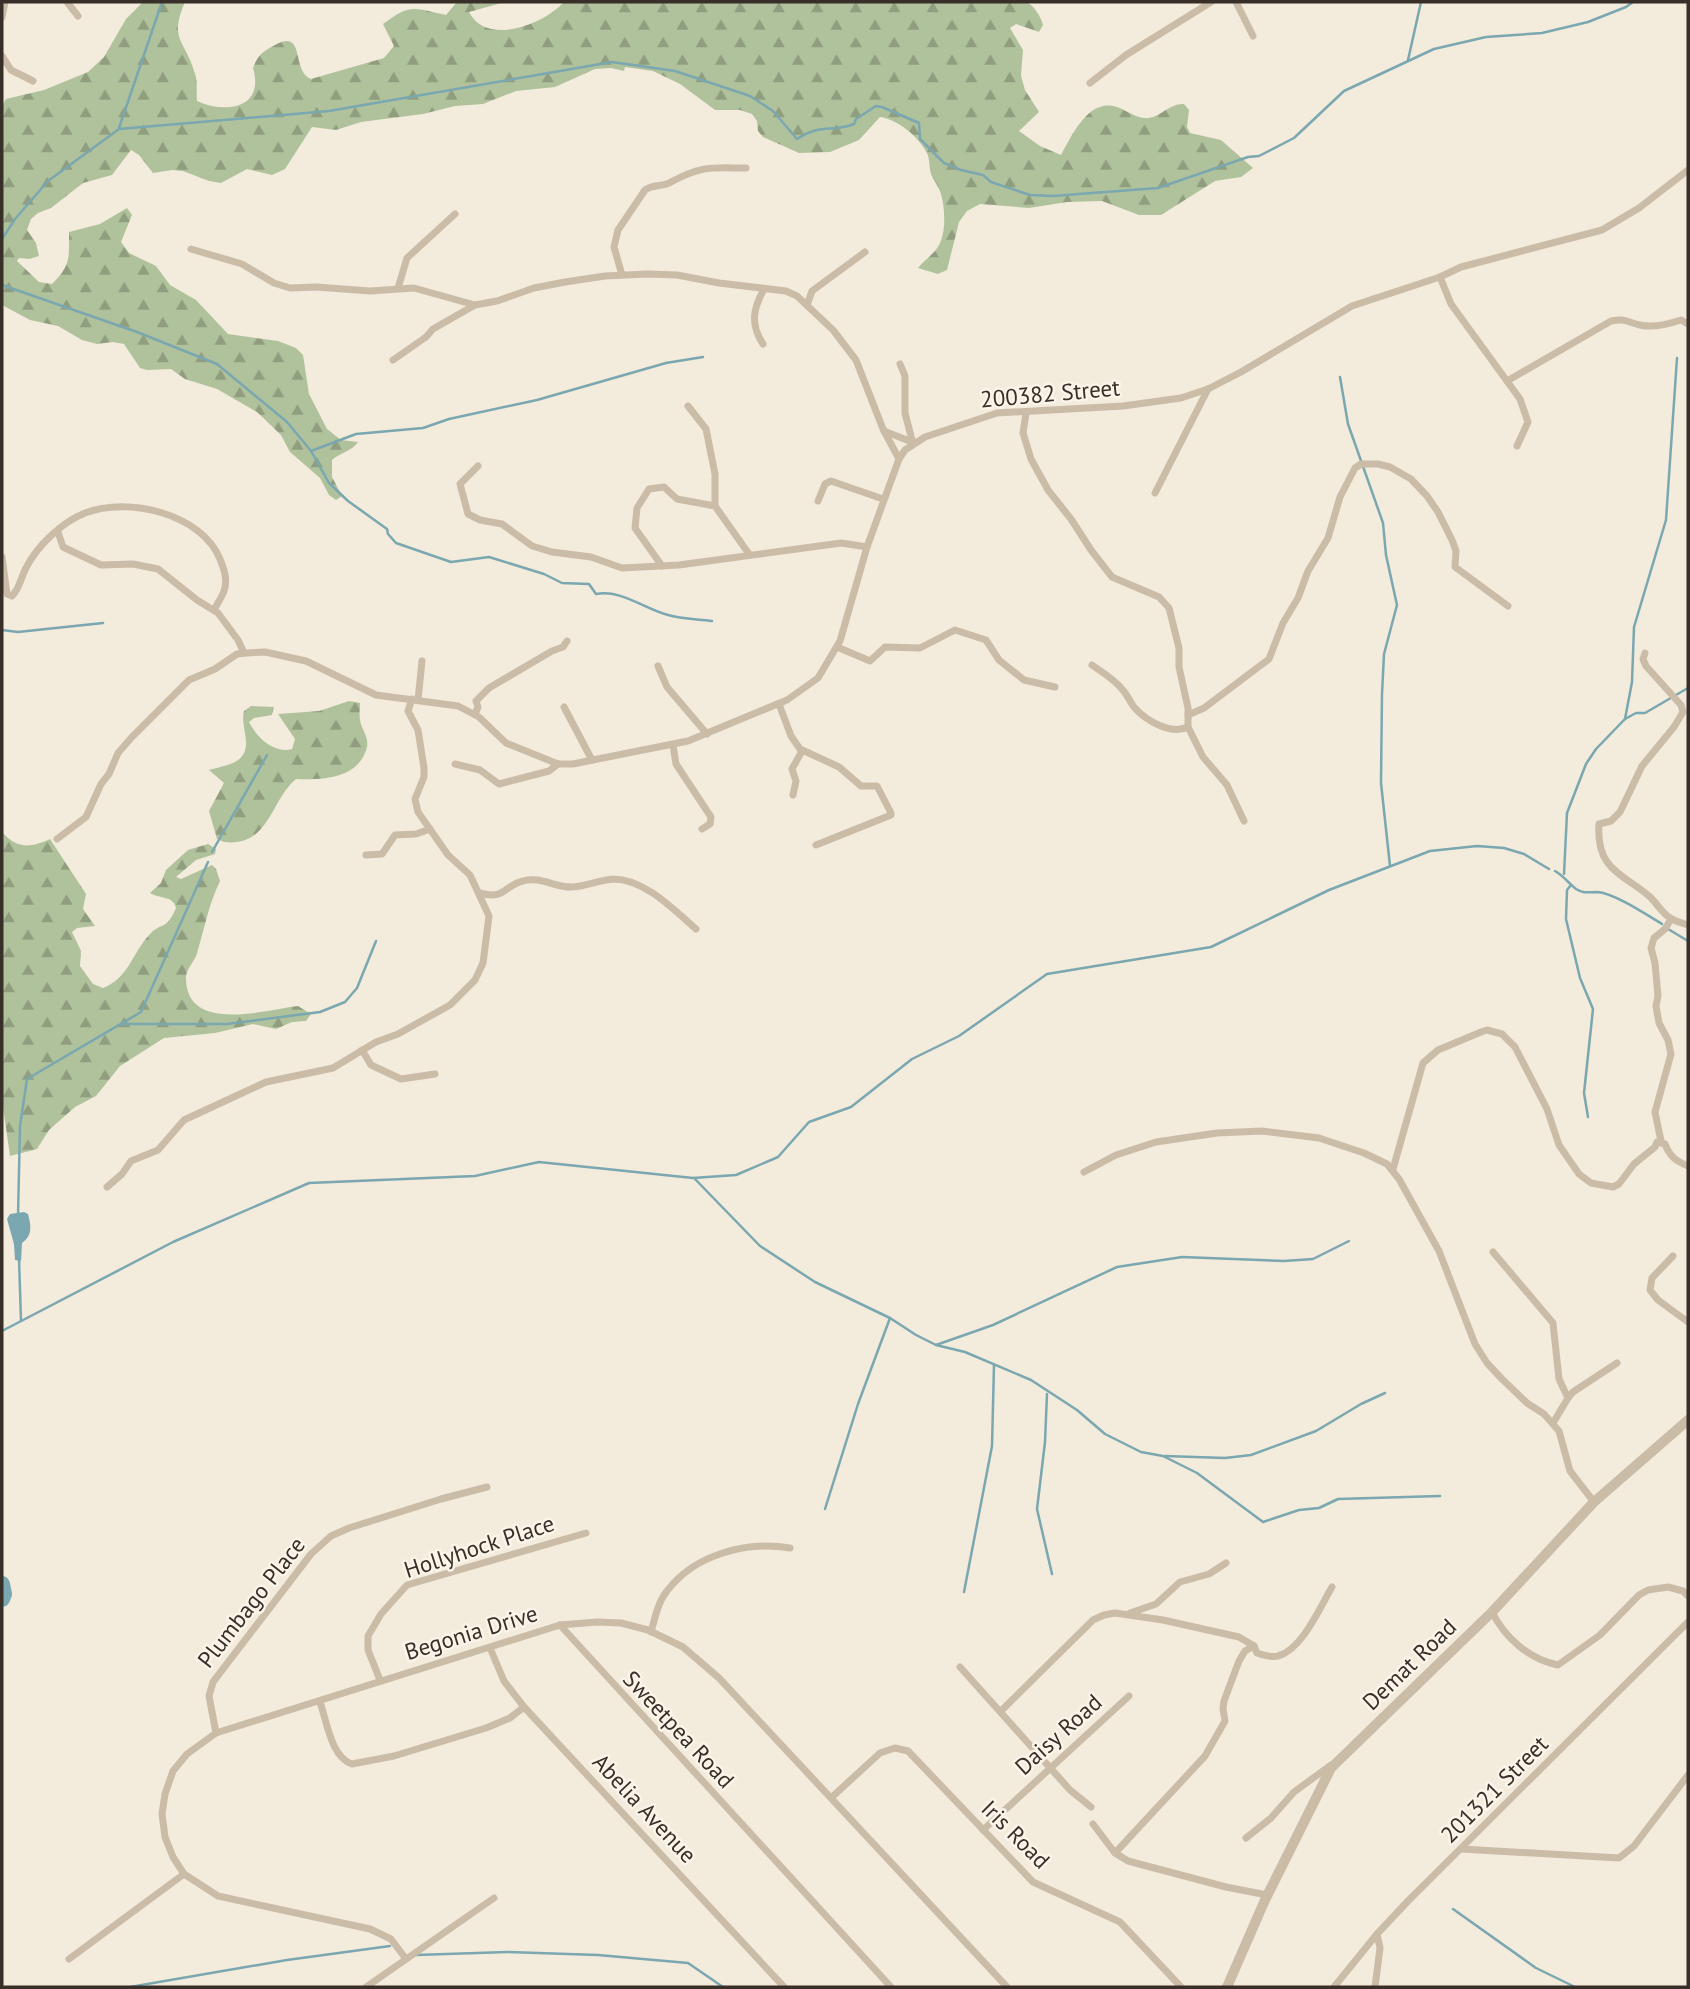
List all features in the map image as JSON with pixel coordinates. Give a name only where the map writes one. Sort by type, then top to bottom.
[{"type":"street","points":[[2,17],[5,2]]},
{"type":"street","points":[[67,2],[78,16]]},
{"type":"street","points":[[1090,83],[1126,55],[1211,2]]},
{"type":"street","points":[[1236,2],[1253,36]]},
{"type":"street","points":[[2,56],[12,70],[33,81]]},
{"type":"street","points":[[622,275],[614,247],[618,230],[645,190],[651,186],[667,184],[681,175],[701,169],[746,168]]},
{"type":"street","name":"200382 Street","points":[[475,714],[506,743],[558,764],[673,745],[779,704],[818,678],[837,647],[883,499],[899,459],[912,442],[997,413],[1165,401],[1208,389],[1352,306],[1507,253],[1562,242],[1602,230],[1639,208],[1688,170]]},
{"type":"street","points":[[398,288],[407,258],[455,214]]},
{"type":"street","points":[[191,249],[242,264],[266,279],[289,288],[325,287],[370,291],[422,288],[475,304]]},
{"type":"street","points":[[807,305],[812,291],[865,252]]},
{"type":"street","points":[[393,360],[433,329],[475,304],[498,301],[534,288],[622,275],[677,275],[792,294],[833,330],[856,360],[884,432],[899,459]]},
{"type":"street","points":[[1440,276],[1451,304],[1520,399],[1528,422],[1517,446]]},
{"type":"street","points":[[763,344],[756,332],[753,316],[764,289]]},
{"type":"street","points":[[1507,381],[1611,321],[1628,320],[1641,326],[1681,320],[1688,324]]},
{"type":"street","points":[[900,364],[905,376],[905,414],[912,442]]},
{"type":"street","points":[[1155,494],[1208,389]]},
{"type":"street","points":[[688,406],[706,429],[715,474],[715,506],[749,554]]},
{"type":"street","points":[[1026,413],[1023,433],[1031,459],[1048,490],[1091,550],[1112,577],[1159,597],[1169,608],[1179,648],[1180,676],[1188,727],[1203,757],[1227,785],[1244,821]]},
{"type":"street","points":[[884,432],[912,442]]},
{"type":"street","points":[[1188,715],[1204,708],[1269,659],[1308,570],[1328,538],[1340,497],[1355,468],[1361,464],[1390,467],[1411,479],[1427,496],[1447,527],[1456,551],[1455,567],[1508,606]]},
{"type":"street","points":[[478,466],[460,484],[468,514],[480,520],[502,524],[524,543],[552,552],[576,554],[622,568],[744,557],[749,554],[841,543],[867,547]]},
{"type":"street","points":[[818,501],[825,484],[831,481],[883,499]]},
{"type":"street","points":[[662,566],[635,528],[637,508],[649,489],[664,486],[677,499],[715,506]]},
{"type":"street","points":[[2,557],[7,594],[12,596],[34,555],[81,514],[118,506],[132,506],[194,526],[219,555],[225,570],[224,590],[214,610]]},
{"type":"street","points":[[58,532],[63,547],[101,565],[133,564],[158,569],[214,610],[238,640],[244,653]]},
{"type":"street","points":[[837,647],[870,661],[886,647],[920,648],[955,630],[986,639],[999,660],[1024,680],[1055,687]]},
{"type":"street","points":[[57,839],[86,817],[114,760],[148,720],[188,680],[215,669],[237,654],[265,652],[287,656],[325,669],[376,695],[458,706],[475,714],[478,707],[476,701],[489,688],[563,647],[567,641]]},
{"type":"street","points":[[1645,653],[1643,659],[1646,666],[1681,705],[1682,718],[1642,766],[1619,812],[1611,821],[1599,824],[1599,829],[1603,852],[1618,877],[1635,885],[1671,919],[1688,925]]},
{"type":"street","points":[[107,1187],[131,1161],[158,1150],[184,1121],[266,1082],[333,1068],[362,1049],[398,1034],[444,1009],[461,996],[475,980],[483,963],[489,916],[470,875],[448,855],[415,805],[424,772],[418,730],[408,711],[415,700],[422,661]]},
{"type":"street","points":[[1092,665],[1123,689],[1134,707],[1149,719],[1175,731],[1188,727]]},
{"type":"street","points":[[658,666],[667,687],[707,734]]},
{"type":"street","points":[[779,704],[791,736],[802,751],[839,767],[861,786],[877,786],[891,813],[816,845]]},
{"type":"street","points":[[564,707],[592,760]]},
{"type":"street","points":[[673,745],[676,764],[711,817],[710,824],[702,829]]},
{"type":"street","points":[[793,795],[796,781],[792,769],[802,751]]},
{"type":"street","points":[[455,764],[480,770],[499,784],[549,771],[558,764]]},
{"type":"street","points":[[366,855],[380,856],[395,835],[416,834],[430,829]]},
{"type":"street","points":[[479,893],[500,894],[520,881],[532,879],[568,887],[606,880],[623,880],[652,893],[695,929]]},
{"type":"street","points":[[1671,919],[1665,929],[1654,938],[1651,948],[1655,963],[1659,1023],[1668,1040],[1671,1054],[1655,1112],[1661,1142],[1675,1161],[1688,1166]]},
{"type":"street","points":[[1393,1168],[1423,1063],[1448,1045],[1487,1030],[1502,1034],[1515,1047],[1547,1109],[1559,1145],[1579,1174],[1591,1183],[1613,1187],[1619,1184],[1634,1164],[1655,1147],[1657,1142],[1661,1142]]},
{"type":"street","points":[[362,1049],[371,1065],[401,1079],[435,1074]]},
{"type":"street","points":[[1084,1172],[1116,1155],[1156,1142],[1217,1133],[1262,1131],[1319,1138],[1364,1153],[1393,1168],[1444,1261],[1475,1344],[1502,1379],[1553,1423],[1563,1440],[1563,1450],[1570,1471],[1594,1502]]},
{"type":"street","points":[[1493,1252],[1553,1322],[1559,1379],[1568,1398]]},
{"type":"street","points":[[1673,1256],[1652,1278],[1650,1290],[1658,1300],[1688,1322]]},
{"type":"street","points":[[1553,1423],[1568,1398],[1593,1377],[1617,1363]]},
{"type":"street","name":"Demat Road","points":[[1227,1987],[1267,1895],[1323,1782],[1338,1760],[1492,1612],[1594,1502],[1688,1420]]},
{"type":"street","name":"Plumbago Place","points":[[216,1733],[209,1696],[213,1682],[321,1542],[349,1528],[487,1487]]},
{"type":"street","name":"Hollyhock Place","points":[[380,1680],[368,1650],[368,1636],[381,1614],[407,1585],[586,1533]]},
{"type":"street","points":[[651,1632],[667,1591],[694,1568],[724,1552],[765,1545],[790,1548]]},
{"type":"street","points":[[1126,1615],[1153,1606],[1180,1583],[1209,1574],[1226,1563]]},
{"type":"street","points":[[1001,1711],[1093,1620],[1104,1615],[1163,1620],[1239,1637],[1254,1646],[1257,1653],[1275,1657],[1295,1646],[1332,1587]]},
{"type":"street","points":[[1492,1612],[1517,1644],[1542,1660],[1558,1665],[1600,1635],[1647,1590],[1668,1587],[1683,1591],[1688,1596]]},
{"type":"street","name":"Begonia Drive","points":[[406,1959],[398,1946],[383,1934],[218,1896],[184,1874],[165,1837],[162,1814],[164,1794],[173,1772],[187,1754],[216,1733],[560,1625],[621,1623],[651,1632],[683,1647],[719,1678],[1007,1987]]},
{"type":"street","name":"201321 Street","points":[[1334,1987],[1377,1934],[1688,1623]]},
{"type":"street","name":"Sweetpea Road","points":[[560,1625],[891,1987]]},
{"type":"street","points":[[1115,1853],[1205,1756],[1225,1721],[1223,1709],[1238,1663],[1245,1651],[1254,1646]]},
{"type":"street","name":"Abelia Avenue","points":[[490,1648],[504,1681],[524,1707],[784,1987]]},
{"type":"street","points":[[960,1667],[1070,1790],[1091,1807]]},
{"type":"street","name":"Daisy Road","points":[[983,1829],[1129,1696]]},
{"type":"street","points":[[320,1702],[336,1749],[341,1757],[352,1764],[394,1756],[486,1728],[510,1718],[524,1707]]},
{"type":"street","name":"Iris Road","points":[[832,1797],[880,1754],[890,1749],[911,1753],[1033,1882],[1120,1922],[1181,1987]]},
{"type":"street","points":[[1246,1838],[1271,1818],[1294,1792],[1338,1760]]},
{"type":"street","points":[[1461,1849],[1619,1858],[1634,1846],[1688,1775]]},
{"type":"street","points":[[1093,1824],[1115,1853],[1135,1864],[1267,1895]]},
{"type":"street","points":[[69,1959],[184,1874]]},
{"type":"street","points":[[366,1987],[494,1898]]},
{"type":"street","points":[[1375,1987],[1380,1954],[1377,1934]]},
{"type":"green space","points":[[143,2],[185,2],[178,33],[196,77],[197,101],[230,107],[248,100],[255,82],[253,68],[261,54],[275,45],[291,42],[295,46],[301,68],[311,79],[384,58],[394,46],[383,24],[400,13],[419,9],[446,15],[457,2],[505,2],[469,12],[477,23],[502,30],[530,24],[564,2],[1026,2],[1041,18],[1043,25],[1039,32],[1016,24],[1010,28],[1023,50],[1021,76],[1025,90],[1039,112],[1019,131],[1040,146],[1061,155],[1081,122],[1095,109],[1113,106],[1149,118],[1173,106],[1184,104],[1189,110],[1187,127],[1190,133],[1221,140],[1253,168],[1241,177],[1215,181],[1161,215],[1139,215],[1102,201],[1067,202],[1029,208],[980,204],[967,211],[959,222],[947,270],[938,274],[918,268],[936,250],[942,238],[944,219],[941,194],[931,174],[927,153],[919,141],[900,125],[880,117],[859,140],[830,152],[799,153],[763,137],[752,114],[740,110],[715,110],[680,84],[653,71],[625,67],[624,71],[595,69],[555,87],[516,91],[483,104],[455,106],[423,114],[361,122],[336,130],[312,127],[285,169],[272,175],[247,169],[221,183],[183,171],[153,173],[139,155],[131,150],[112,175],[83,183],[51,208],[31,219],[27,230],[36,243],[39,256],[19,258],[17,261],[39,282],[52,284],[63,272],[69,255],[69,232],[100,224],[127,208],[132,215],[121,242],[129,253],[156,266],[170,285],[196,300],[228,334],[278,341],[296,348],[303,355],[309,394],[327,429],[341,440],[358,442],[332,460],[332,477],[342,496],[336,500],[329,495],[320,478],[290,452],[281,435],[257,412],[217,389],[185,379],[171,369],[140,368],[124,344],[97,344],[82,340],[58,326],[30,320],[2,305],[2,106],[6,99],[44,90],[88,72],[104,57],[126,19]]},
{"type":"green space","points":[[349,701],[360,703],[360,720],[367,743],[363,758],[356,766],[328,778],[296,779],[254,835],[233,842],[217,839],[209,811],[224,783],[209,770],[238,760],[245,751],[244,711],[251,706],[274,707],[272,715],[254,718],[249,722],[267,743],[285,750],[292,749],[295,739],[278,714],[319,711]]},
{"type":"green space","points":[[2,832],[13,842],[24,845],[50,839],[86,894],[83,909],[95,926],[77,928],[72,932],[81,951],[80,966],[93,984],[103,988],[125,972],[144,941],[173,915],[176,908],[172,901],[150,893],[161,883],[166,870],[188,850],[208,844],[216,849],[215,854],[196,860],[176,877],[181,879],[212,865],[220,881],[196,956],[186,974],[189,995],[198,1006],[212,1012],[247,1014],[298,1006],[311,1014],[306,1021],[292,1022],[276,1029],[253,1024],[215,1033],[164,1038],[120,1066],[96,1096],[75,1107],[49,1130],[37,1149],[10,1156],[2,1100]]},
{"type":"water","points":[[10,1214],[28,1214],[30,1230],[22,1243],[21,1261],[15,1260],[7,1219]]},
{"type":"waterway","points":[[119,128],[162,2]]},
{"type":"waterway","points":[[1408,60],[1421,2]]},
{"type":"waterway","points":[[2,239],[15,219],[48,181],[119,129],[329,111],[612,62],[675,71],[750,96],[773,111],[797,139],[813,131],[854,124],[856,119],[876,106],[882,107],[919,123],[920,139],[944,163],[983,175],[991,182],[1030,195],[1053,196],[1158,188],[1248,157],[1259,156],[1294,138],[1344,91],[1434,49],[1486,37],[1542,33],[1588,22],[1633,2]]},
{"type":"waterway","points":[[2,285],[137,332],[217,364],[287,422],[311,451],[329,483],[348,501],[387,529],[396,543],[451,562],[489,557],[544,574],[562,583],[589,584],[596,594],[614,594],[668,615],[712,621]]},
{"type":"waterway","points":[[311,451],[356,434],[423,428],[449,419],[537,400],[666,363],[703,357]]},
{"type":"waterway","points":[[1625,719],[1632,682],[1634,627],[1666,520],[1677,358]]},
{"type":"waterway","points":[[1340,377],[1348,424],[1383,523],[1386,555],[1397,605],[1384,654],[1382,694],[1381,783],[1390,866]]},
{"type":"waterway","points":[[2,630],[18,632],[103,623]]},
{"type":"waterway","points":[[1564,874],[1567,813],[1586,764],[1596,749],[1625,719],[1636,713],[1645,713],[1688,688]]},
{"type":"waterway","points":[[212,852],[267,755]]},
{"type":"waterway","points":[[2,1331],[173,1242],[309,1183],[475,1176],[539,1162],[693,1178],[736,1175],[778,1157],[809,1122],[851,1107],[912,1059],[959,1036],[1047,974],[1211,947],[1329,890],[1430,851],[1477,846],[1504,848],[1524,854],[1549,869]]},
{"type":"waterway","points":[[18,1216],[20,1126],[27,1079],[141,1012],[208,862]]},
{"type":"waterway","points":[[1555,871],[1579,891],[1612,896],[1662,924]]},
{"type":"waterway","points":[[1571,885],[1567,890],[1566,919],[1580,978],[1593,1009],[1584,1093],[1588,1117]]},
{"type":"waterway","points":[[1668,929],[1688,941]]},
{"type":"waterway","points":[[123,1024],[227,1024],[320,1012],[345,1002],[357,988],[376,941]]},
{"type":"waterway","points":[[694,1178],[760,1246],[815,1282],[890,1318],[936,1345],[965,1352],[1031,1380],[1077,1410],[1105,1434],[1141,1452],[1163,1456],[1197,1473],[1263,1522],[1299,1510],[1319,1508],[1338,1499],[1440,1496]]},
{"type":"waterway","points":[[936,1345],[993,1325],[1117,1267],[1182,1257],[1284,1261],[1313,1259],[1349,1241]]},
{"type":"waterway","points":[[19,1258],[21,1321]]},
{"type":"waterway","points":[[825,1509],[858,1404],[890,1318]]},
{"type":"waterway","points":[[964,1592],[992,1446],[994,1365]]},
{"type":"waterway","points":[[1165,1456],[1225,1458],[1251,1455],[1316,1431],[1385,1393]]},
{"type":"waterway","points":[[1047,1394],[1045,1442],[1037,1509],[1052,1574]]},
{"type":"waterway","points":[[2,1584],[2,1599]]},
{"type":"waterway","points":[[1453,1909],[1536,1968],[1575,1987]]},
{"type":"waterway","points":[[130,1987],[287,1960],[390,1946]]},
{"type":"waterway","points":[[416,1955],[507,1952],[598,1955],[688,1963],[723,1987]]}]
